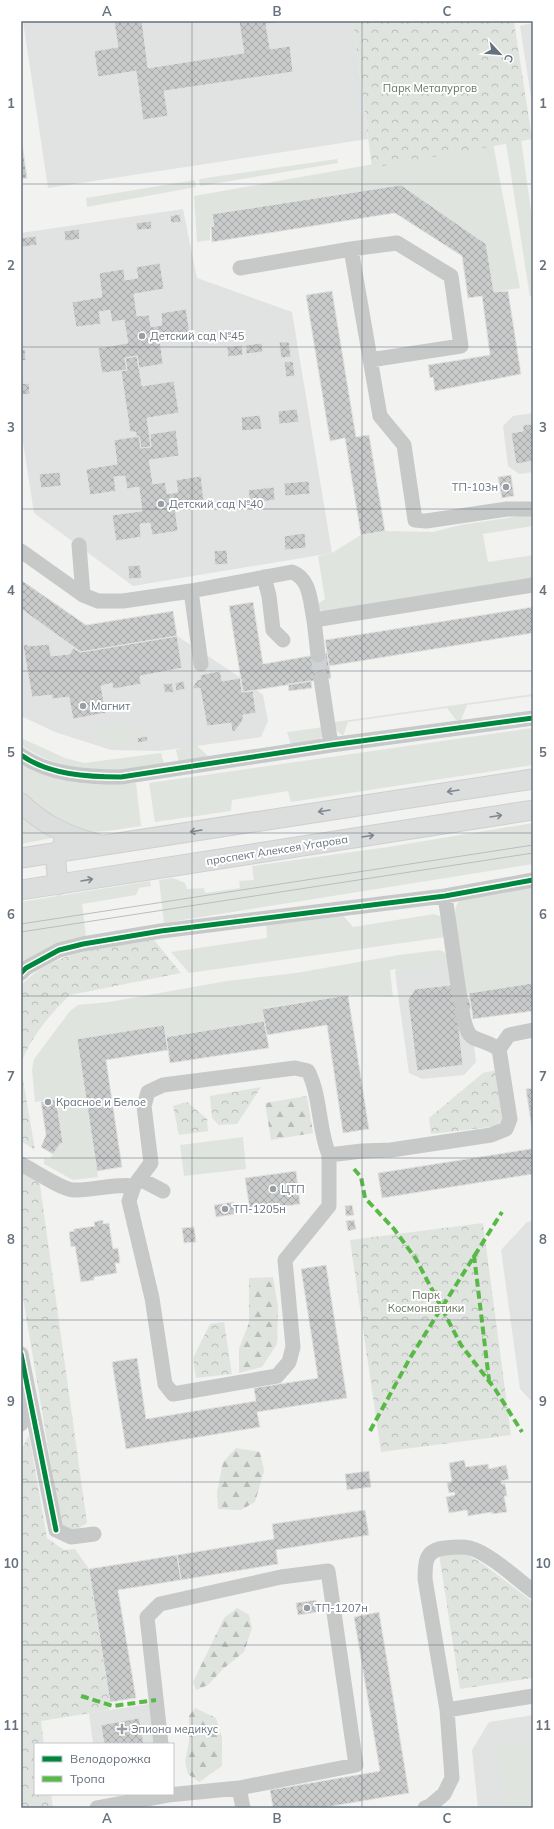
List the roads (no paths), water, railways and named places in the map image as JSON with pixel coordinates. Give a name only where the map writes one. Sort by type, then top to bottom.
[{"type":"main road","points":[[21,858],[533,778]]},
{"type":"main road","points":[[21,803],[57,830],[77,839],[103,845]]},
{"type":"main road","name":"проспект Алексея Угарова","points":[[21,890],[533,810]]},
{"type":"main road","points":[[56,853],[62,848],[63,842],[62,837],[57,830]]},
{"type":"main road","points":[[56,853],[58,885]]},
{"type":"street","points":[[240,268],[396,243],[451,276],[461,346],[370,360]]},
{"type":"street","points":[[351,249],[380,416],[404,445],[415,520],[426,522],[507,509],[533,509]]},
{"type":"street","points":[[79,545],[83,595]]},
{"type":"street","points":[[21,551],[83,595],[98,601],[123,601],[191,591],[292,572],[299,575],[307,585],[314,620],[318,655]]},
{"type":"street","points":[[264,577],[269,596],[273,630],[283,640]]},
{"type":"street","points":[[314,620],[533,585]]},
{"type":"street","points":[[191,591],[201,664]]},
{"type":"street","points":[[321,679],[331,745]]},
{"type":"street","points":[[21,755],[27,759],[53,769],[90,777],[121,777],[331,745],[533,718]]},
{"type":"street","points":[[21,973],[26,968],[58,950],[83,944],[161,932],[445,896],[533,880]]},
{"type":"street","points":[[445,896],[465,1028],[468,1034],[473,1038],[491,1044],[499,1049]]},
{"type":"street","points":[[329,1155],[362,1151],[391,1150],[491,1135],[506,1129],[510,1119],[499,1049],[509,1035],[533,1030]]},
{"type":"street","points":[[295,1068],[308,1071],[314,1084],[323,1140],[329,1155],[330,1206],[285,1260],[293,1347],[289,1362],[277,1376],[173,1394],[165,1384],[152,1298],[129,1201],[137,1182],[151,1162],[144,1106],[148,1092],[163,1085],[295,1068]]},
{"type":"street","points":[[21,1164],[62,1187],[72,1190],[137,1182],[163,1191]]},
{"type":"street","points":[[21,1354],[56,1530],[71,1537],[94,1534]]},
{"type":"street","points":[[21,1424],[30,1404]]},
{"type":"street","points":[[425,1808],[430,1806],[444,1794],[452,1778],[447,1710],[425,1579],[425,1563],[428,1555],[437,1549],[460,1546],[470,1548],[483,1553],[533,1591]]},
{"type":"street","points":[[162,1743],[147,1617],[160,1604],[281,1577],[328,1571],[356,1765],[239,1788],[174,1794]]},
{"type":"street","points":[[447,1710],[533,1696]]},
{"type":"street","points":[[239,1788],[242,1808]]},
{"type":"street","points":[[97,1808],[168,1795]]},
{"type":"tunnel","points":[[318,655],[321,679]]},
{"type":"tram line","points":[[21,924],[533,845]]},
{"type":"tram line","points":[[21,932],[533,853]]},
{"type":"place","name":"Детский сад №45","points":[[142,336]]},
{"type":"place","name":"ТП-103н","points":[[506,487]]},
{"type":"place","name":"Детский сад №40","points":[[161,504]]},
{"type":"place","name":"Магнит","points":[[83,706]]},
{"type":"place","name":"Красное и Белое","points":[[48,1102]]},
{"type":"place","name":"ЦТП","points":[[273,1189]]},
{"type":"place","name":"ТП-1205н","points":[[225,1209]]},
{"type":"place","name":"ТП-1207н","points":[[307,1608]]},
{"type":"place","name":"Эпиона медикус","points":[[122,1729]]},
{"type":"park label","name":"Парк Металургов","points":[[430,88]]},
{"type":"park label","name":"Парк Космонавтики","points":[[426,1301]]}]
